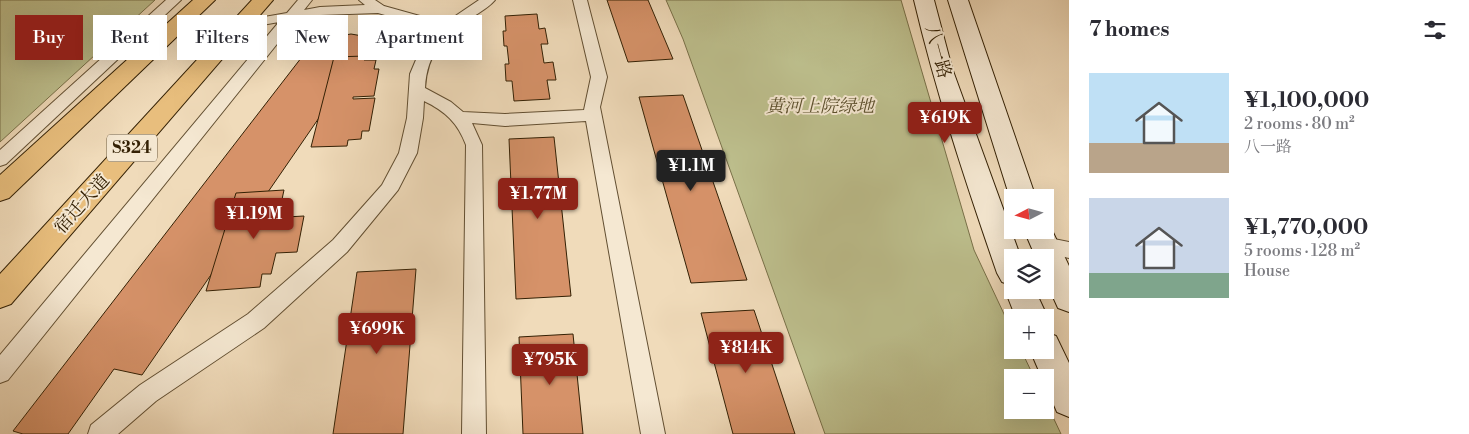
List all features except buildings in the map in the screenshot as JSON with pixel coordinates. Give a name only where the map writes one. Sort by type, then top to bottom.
[{"type":"main road","points":[[0,191],[205,0]]},
{"type":"main road","name":"宿迁大道","points":[[250,15],[263,0]]},
{"type":"main road","name":"八一路","points":[[924,0],[941,68],[975,171],[1004,250]]},
{"type":"main road","name":"八一路","points":[[958,0],[1019,189]]},
{"type":"main road","name":"宿迁大道","points":[[0,295],[210,60]]},
{"type":"main road","points":[[1050,242],[1069,299]]},
{"type":"main road","points":[[1050,359],[1069,400]]},
{"type":"lane","points":[[0,160],[174,0]]},
{"type":"lane","points":[[293,15],[305,0]]},
{"type":"lane","points":[[366,0],[379,9]]},
{"type":"lane","points":[[466,15],[488,0]]},
{"type":"lane","points":[[580,0],[599,77],[592,107],[593,115],[653,434]]},
{"type":"lane","points":[[293,15],[320,10],[379,9],[400,15]]},
{"type":"lane","points":[[0,372],[277,34]]},
{"type":"lane","points":[[100,434],[148,393],[256,321],[340,246],[389,190],[408,153],[415,118],[418,74],[423,60]]},
{"type":"lane","points":[[417,91],[446,105],[460,117],[470,132],[474,145],[474,434]]},
{"type":"lane","points":[[460,117],[505,120],[593,115]]},
{"type":"green space","points":[[0,0],[155,0],[139,15],[93,15],[93,57],[0,142]]},
{"type":"green space","name":"黄河上院绿地","points":[[666,0],[901,0],[974,250],[1004,314],[1004,359],[1025,359],[1030,369],[1004,369],[1004,419],[1054,419],[1061,434],[825,434],[683,39]]}]
